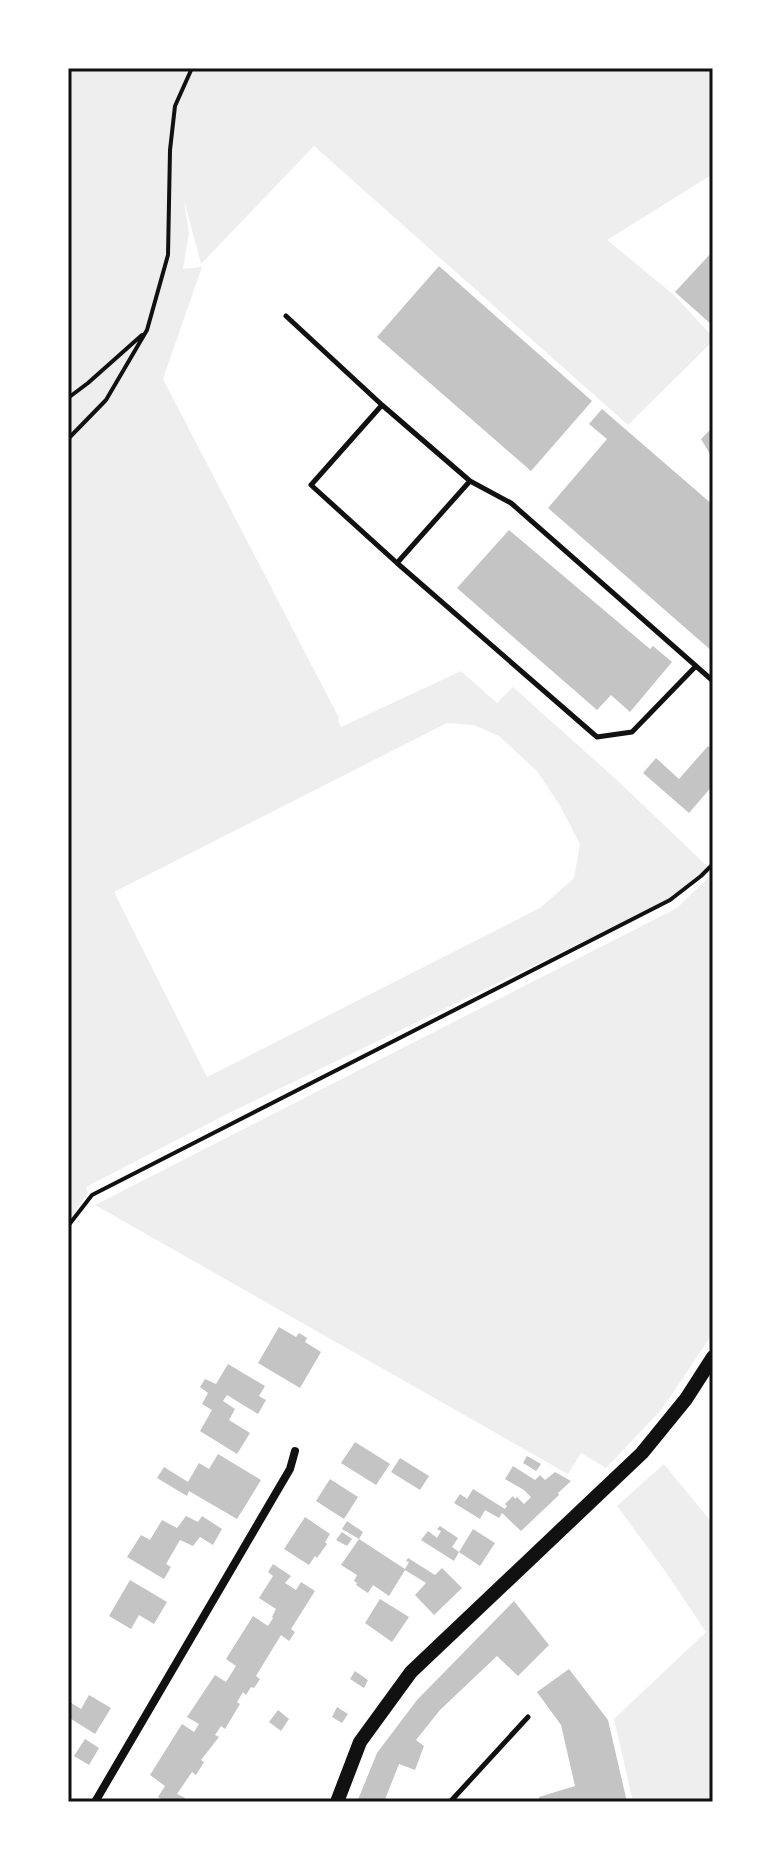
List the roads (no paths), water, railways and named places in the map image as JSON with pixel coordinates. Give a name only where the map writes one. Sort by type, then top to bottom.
[{"type":"main road","points":[[337,1802],[360,1742],[411,1672],[642,1453],[686,1399],[713,1357]]},
{"type":"street","points":[[95,1802],[290,1469],[295,1451]]},
{"type":"lane","points":[[286,316],[470,481],[511,503],[713,681]]},
{"type":"lane","points":[[382,405],[311,485],[597,737],[632,732],[696,666]]},
{"type":"lane","points":[[397,563],[470,481]]},
{"type":"lane","points":[[450,1802],[528,1717]]}]
